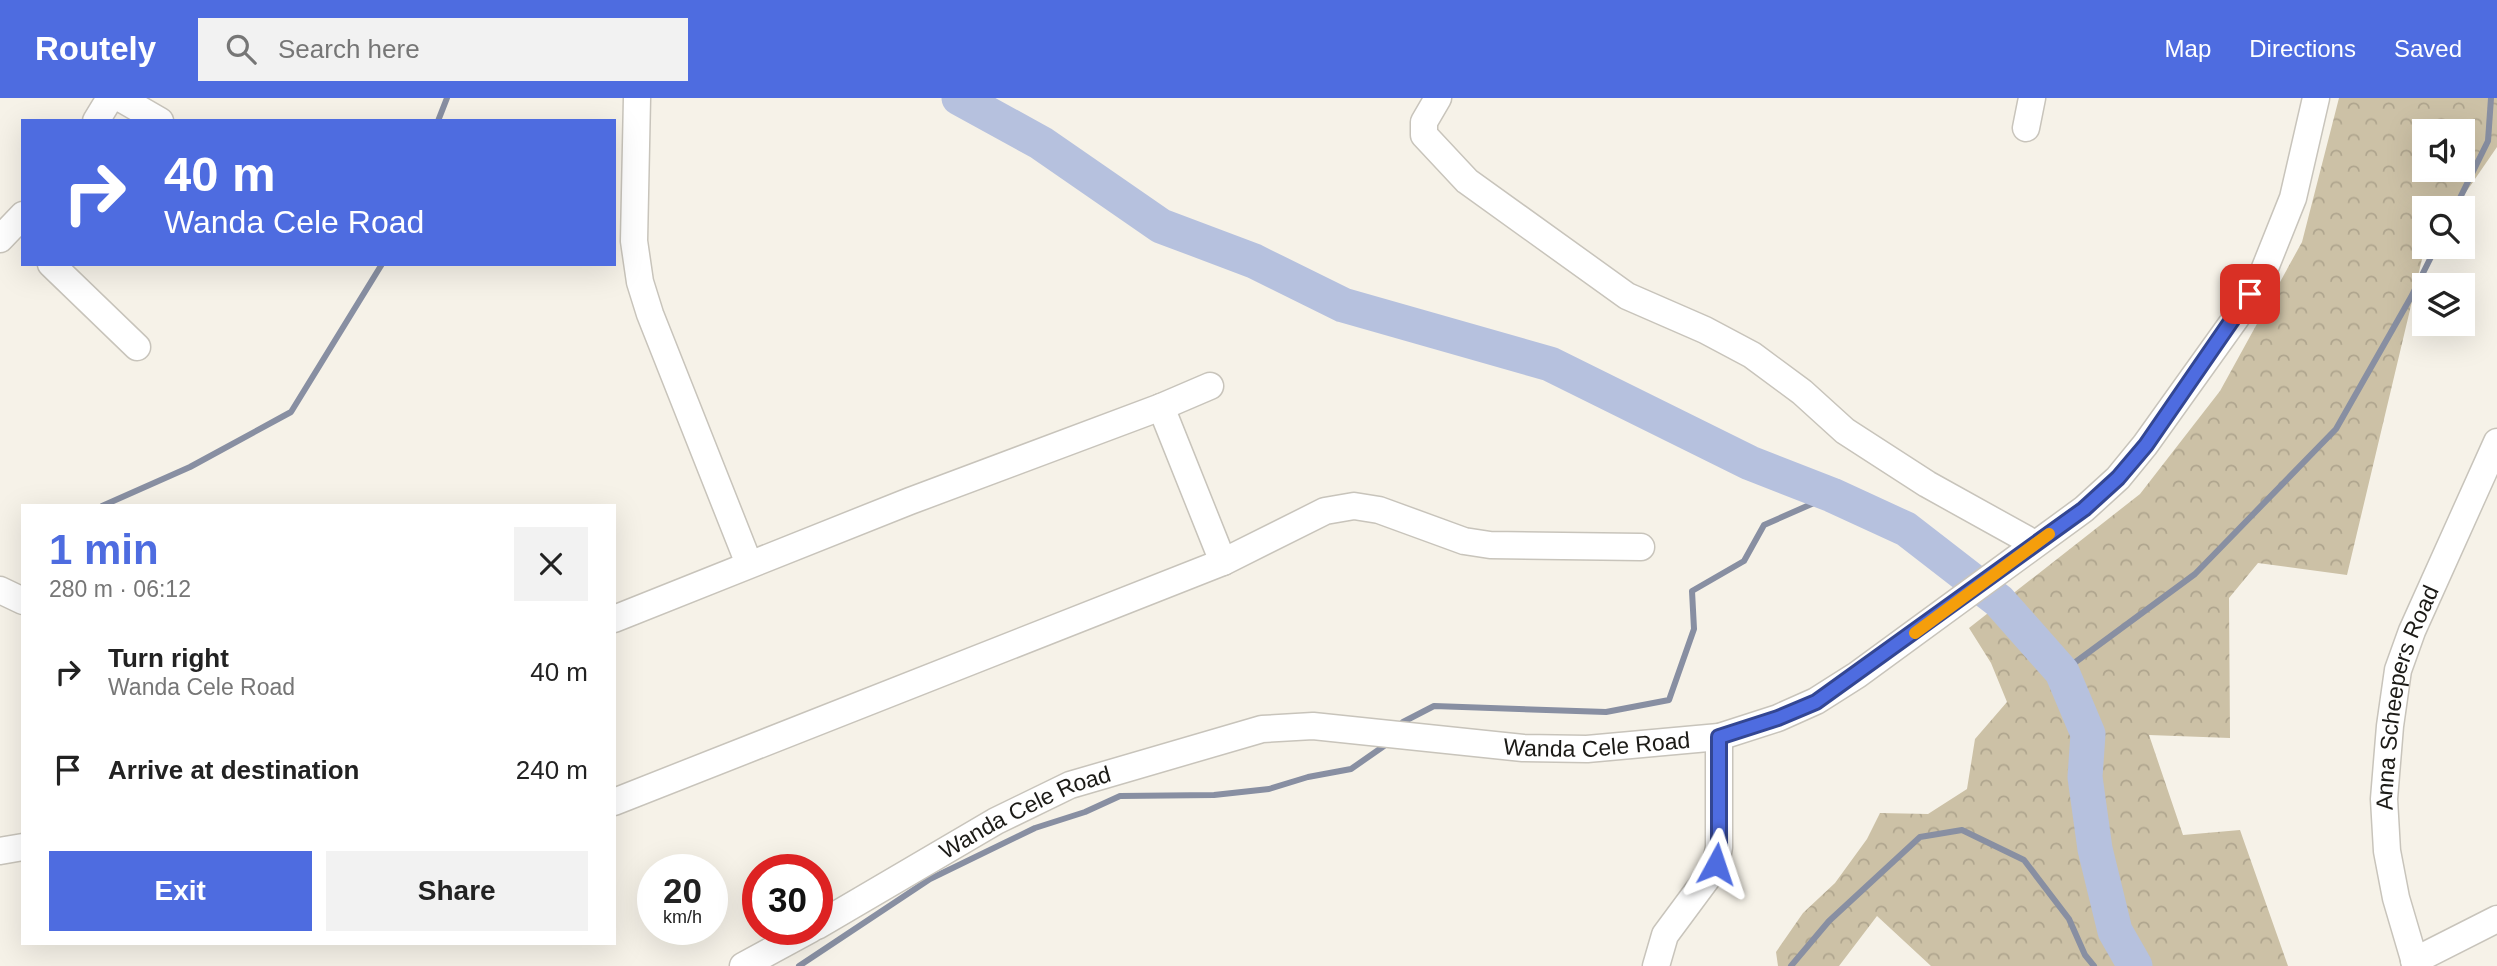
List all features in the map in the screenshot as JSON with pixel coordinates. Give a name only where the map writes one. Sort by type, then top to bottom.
[{"type":"street","points":[[97,119],[110,98]]},
{"type":"street","points":[[120,98],[157,119]]},
{"type":"street","points":[[637,98],[634,241],[640,282],[650,314],[749,564]]},
{"type":"street","points":[[1438,98],[1424,122],[1424,135],[1468,181],[1627,296],[1705,330],[1752,355],[1802,392],[1845,431],[1927,484],[2035,544]]},
{"type":"street","points":[[2026,128],[2032,98]]},
{"type":"street","name":"Wanda Cele Road","points":[[833,917],[996,821],[1070,785],[1262,729],[1313,726],[1523,748],[1587,749],[1719,737],[1778,718],[1816,702],[2084,509],[2118,478],[2146,445],[2238,315],[2263,273],[2293,198],[2316,98]]},
{"type":"street","points":[[53,266],[136,347]]},
{"type":"street","points":[[616,618],[910,500],[1161,407],[1210,386]]},
{"type":"street","points":[[1161,407],[1223,562]]},
{"type":"street","name":"Anna Scheepers Road","points":[[2415,963],[2396,898],[2386,851],[2384,799],[2398,670],[2412,631],[2486,498],[2497,442]]},
{"type":"street","points":[[616,801],[1223,562],[1325,511],[1354,506],[1380,510],[1464,541],[1490,545],[1641,547]]},
{"type":"street","points":[[0,590],[21,600]]},
{"type":"street","points":[[1656,966],[1664,936],[1716,864],[1719,847],[1719,737]]},
{"type":"street","points":[[0,851],[21,847]]},
{"type":"street","points":[[2415,963],[2497,919]]},
{"type":"street","points":[[743,966],[782,945]]},
{"type":"green space","points":[[2339,98],[2497,98],[2497,147],[2475,179],[2475,119],[2412,119],[2412,182],[2473,182],[2463,196],[2412,196],[2412,259],[2422,259],[2419,273],[2412,273],[2412,301],[2347,575],[2258,563],[2229,598],[2230,738],[2149,735],[2183,835],[2240,830],[2288,966],[1931,966],[1877,916],[1839,966],[1778,966],[1776,952],[1803,913],[1835,883],[1867,839],[1880,813],[1928,814],[1967,789],[1975,739],[2007,702],[1991,663],[1969,628],[2140,494],[2220,391],[2302,242]]},
{"type":"waterway","points":[[439,119],[447,98]]},
{"type":"waterway","points":[[959,98],[1041,143],[1161,226],[1254,261],[1343,305],[1550,364],[1750,463],[1832,495],[1906,529],[1999,601],[2062,672],[2088,734],[2085,777],[2095,849],[2115,931],[2135,966]]},
{"type":"waterway","points":[[2461,196],[2488,141],[2491,98]]},
{"type":"waterway","points":[[2062,672],[2195,574],[2336,429],[2430,259]]},
{"type":"waterway","points":[[107,504],[190,467],[291,412],[381,266]]},
{"type":"waterway","points":[[1403,722],[1434,706],[1606,712],[1669,700],[1694,629],[1692,591],[1744,561],[1764,525],[1832,495]]},
{"type":"waterway","points":[[799,966],[930,879],[1035,828],[1085,812],[1120,796],[1214,795],[1269,789],[1308,777],[1351,769],[1384,746]]},
{"type":"waterway","points":[[1791,966],[1829,921],[1920,837],[1962,830],[2024,860],[2069,919],[2085,955],[2094,966]]},
{"type":"slow traffic","points":[[1915,633],[2049,534]]},
{"type":"route","points":[[1716,864],[1719,847],[1719,737],[1778,718],[1816,702],[2084,509],[2118,478],[2146,445],[2250,294]]}]
